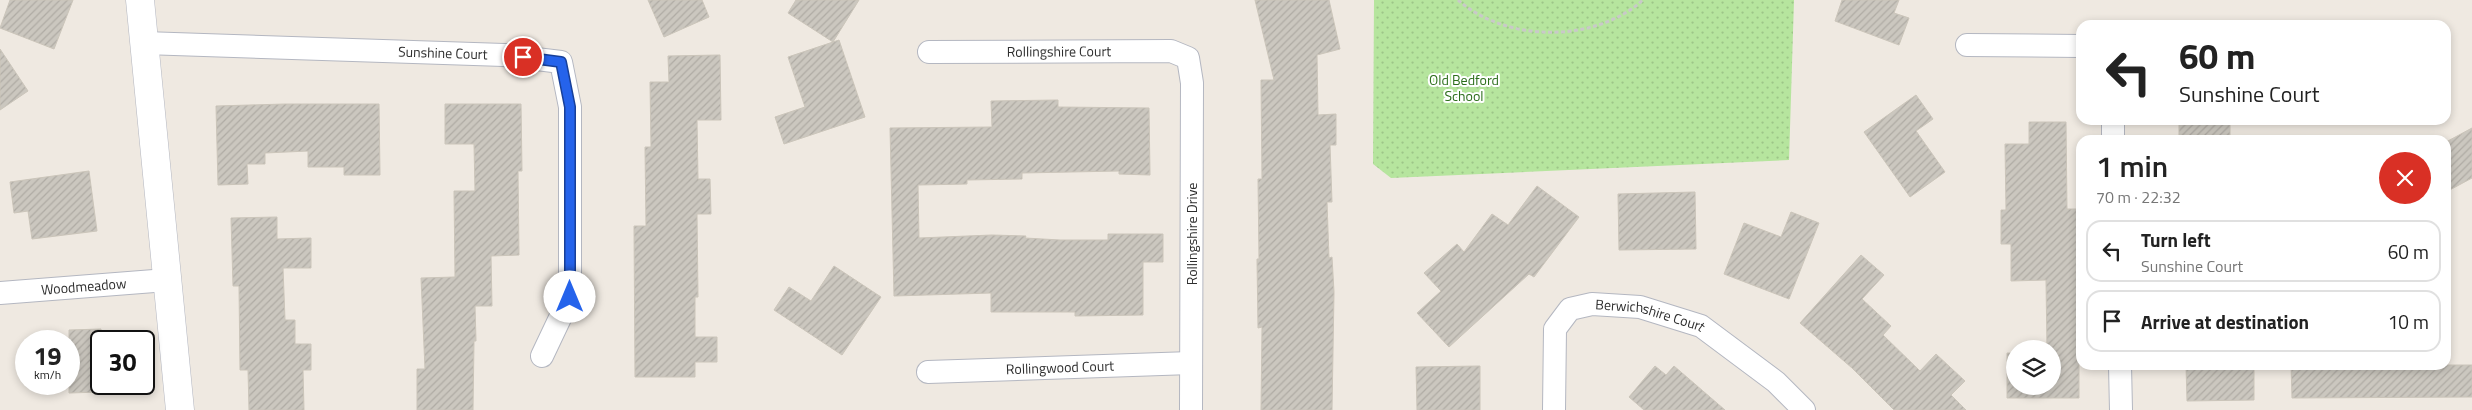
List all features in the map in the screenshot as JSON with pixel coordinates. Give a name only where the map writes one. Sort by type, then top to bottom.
[{"type":"street","points":[[140,0],[180,410]]},
{"type":"street","name":"Sunshine Court","points":[[144,43],[504,55],[561,62],[570,107],[570,297],[542,356]]},
{"type":"street","points":[[1967,45],[2076,46]]},
{"type":"street","name":"Rollingshire Court","points":[[929,52],[1172,51],[1188,58]]},
{"type":"street","name":"Rollingshire Drive","points":[[1188,58],[1192,83],[1191,410]]},
{"type":"street","name":"Woodmeadow","points":[[0,293],[167,280]]},
{"type":"street","name":"Berwichshire Court","points":[[1554,410],[1556,330],[1570,309],[1592,304],[1640,307],[1701,326],[1776,382],[1804,410]]},
{"type":"street","name":"Rollingwood Court","points":[[928,372],[1191,363]]},
{"type":"street","points":[[2120,370],[2121,410]]},
{"type":"path","points":[[1458,0],[1477,14],[1510,27],[1528,30],[1561,31],[1580,30],[1610,22],[1643,0]]},
{"type":"green space","name":"Old Bedford School","points":[[1374,0],[1794,0],[1789,160],[1391,178],[1373,164]]},
{"type":"building","points":[[10,0],[73,0],[54,49],[0,28]]},
{"type":"building","points":[[648,0],[702,0],[709,17],[664,37]]},
{"type":"building","points":[[796,0],[859,0],[833,42],[788,13]]},
{"type":"building","points":[[1255,0],[1329,0],[1340,49],[1317,55],[1318,115],[1336,114],[1336,145],[1330,145],[1332,202],[1327,202],[1329,258],[1332,257],[1334,292],[1332,410],[1261,410],[1262,327],[1258,328],[1257,259],[1259,259],[1258,179],[1262,179],[1261,80],[1274,80]]},
{"type":"building","points":[[1842,0],[1899,0],[1894,13],[1909,18],[1899,45],[1835,21]]},
{"type":"building","points":[[839,40],[865,117],[784,144],[775,117],[805,107],[788,57]]},
{"type":"building","points":[[0,49],[28,91],[0,110]]},
{"type":"building","points":[[720,55],[721,120],[697,120],[698,179],[710,179],[711,214],[697,214],[698,297],[695,297],[695,337],[717,337],[717,362],[695,362],[695,377],[635,377],[634,226],[646,226],[645,147],[651,147],[650,82],[669,82],[668,56]]},
{"type":"building","points":[[1916,95],[1933,119],[1916,131],[1945,172],[1910,197],[1864,132]]},
{"type":"building","points":[[1058,100],[1058,107],[1149,108],[1150,175],[1119,174],[1119,171],[1022,173],[1022,179],[967,180],[967,184],[918,185],[919,238],[992,235],[1060,240],[1108,240],[1108,234],[1163,234],[1163,262],[1143,262],[1143,315],[1075,316],[1075,312],[991,312],[991,293],[894,296],[890,128],[992,127],[991,101]]},
{"type":"building","points":[[379,104],[380,175],[344,175],[344,167],[308,167],[308,151],[265,153],[265,164],[247,164],[248,184],[218,185],[216,106]]},
{"type":"building","points":[[445,104],[521,104],[522,171],[518,171],[519,255],[491,256],[492,306],[475,306],[476,341],[474,341],[473,410],[417,410],[417,369],[425,369],[421,278],[455,277],[454,191],[475,191],[474,144],[445,144]]},
{"type":"building","points":[[2029,122],[2066,122],[2067,209],[2076,209],[2076,370],[2079,370],[2079,398],[2007,398],[2007,395],[2061,395],[2061,340],[2047,340],[2046,280],[2011,281],[2011,244],[2001,244],[2001,210],[2006,210],[2005,144],[2029,144]]},
{"type":"building","points":[[2179,125],[2230,125],[2230,135],[2179,135]]},
{"type":"building","points":[[2472,128],[2472,178],[2451,189],[2451,139]]},
{"type":"building","points":[[89,171],[97,231],[32,239],[28,211],[14,213],[10,182]]},
{"type":"building","points":[[1537,186],[1579,217],[1534,277],[1529,274],[1449,347],[1417,313],[1441,291],[1424,273],[1457,244],[1464,252],[1492,214],[1508,225]]},
{"type":"building","points":[[1695,192],[1696,249],[1619,250],[1618,194]]},
{"type":"building","points":[[1791,212],[1819,223],[1789,299],[1724,274],[1744,223],[1781,237]]},
{"type":"building","points":[[277,217],[277,239],[311,238],[311,268],[283,268],[285,320],[295,320],[295,344],[311,344],[311,370],[303,370],[304,410],[249,410],[248,370],[240,370],[239,286],[233,286],[231,218]]},
{"type":"building","points":[[1861,255],[1884,275],[1862,299],[1891,326],[1883,335],[1920,371],[1936,354],[1965,381],[1951,395],[1966,410],[1894,410],[1852,368],[1800,323]]},
{"type":"building","points":[[834,266],[881,297],[842,355],[774,310],[789,287],[811,301]]},
{"type":"building","points":[[101,329],[90,330],[90,392],[80,393],[80,330],[69,330]]},
{"type":"building","points":[[2451,365],[2472,365],[2472,397],[2292,398],[2291,370],[2451,370]]},
{"type":"building","points":[[1480,366],[1480,410],[1417,410],[1416,367]]},
{"type":"building","points":[[1655,366],[1666,375],[1674,366],[1725,410],[1644,410],[1629,397]]},
{"type":"building","points":[[2186,370],[2254,370],[2254,400],[2187,401]]},
{"type":"route","points":[[523,57],[561,62],[570,107],[570,297]]}]
